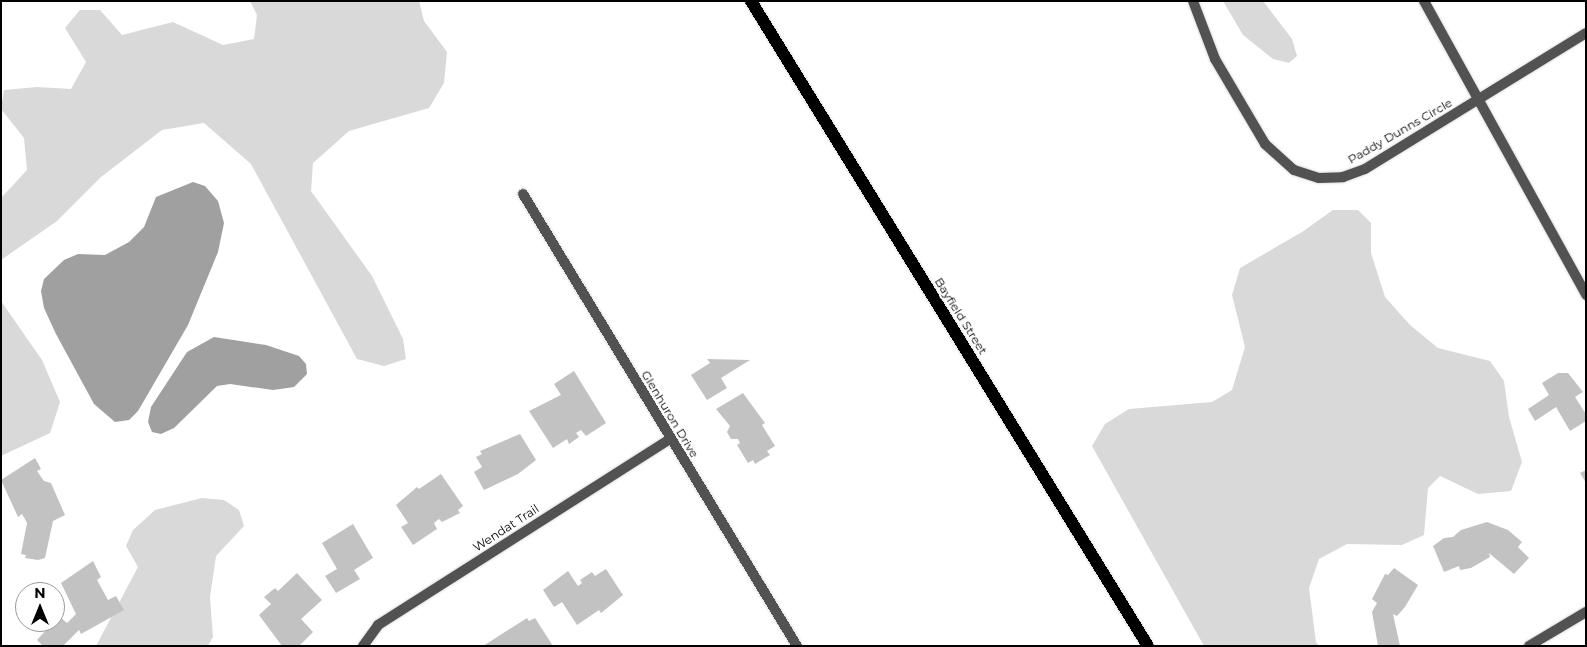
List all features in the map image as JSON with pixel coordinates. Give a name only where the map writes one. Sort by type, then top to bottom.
[{"type":"main road","name":"Bayfield Street","points":[[751,1],[1148,646]]},
{"type":"street","name":"Paddy Dunns Circle","points":[[1193,1],[1215,59],[1265,144],[1283,163],[1306,175],[1332,178],[1365,169],[1586,33]]},
{"type":"street","points":[[1424,1],[1586,295]]},
{"type":"street","name":"Glenhuron Drive","points":[[524,194],[670,439],[797,646]]},
{"type":"street","name":"Wendat Trail","points":[[363,646],[378,625],[670,439]]},
{"type":"street","points":[[1529,646],[1586,612]]},
{"type":"shaded area","points":[[250,1],[419,1],[424,21],[447,52],[444,83],[429,108],[349,131],[313,163],[311,191],[372,276],[403,339],[406,359],[384,366],[357,359],[251,164],[204,123],[162,130],[101,177],[57,221],[1,260],[1,198],[27,170],[24,138],[1,109],[4,90],[37,87],[71,89],[86,62],[65,28],[80,10],[100,10],[122,35],[173,22],[223,45],[254,39],[257,15]]},
{"type":"shaded area","points":[[1223,1],[1263,1],[1292,39],[1297,56],[1289,63],[1273,59],[1243,35]]},
{"type":"shaded area","points":[[193,182],[205,186],[218,201],[224,223],[218,252],[188,325],[138,411],[129,420],[115,422],[94,404],[56,334],[44,308],[41,291],[44,279],[64,260],[78,254],[105,255],[129,242],[144,227],[156,197]]},
{"type":"shaded area","points":[[1333,210],[1358,210],[1371,223],[1371,253],[1385,297],[1410,325],[1438,348],[1490,361],[1504,381],[1509,417],[1522,462],[1511,491],[1478,494],[1440,476],[1428,488],[1424,535],[1402,545],[1347,544],[1319,559],[1309,588],[1316,642],[1319,646],[1204,646],[1092,446],[1105,424],[1129,409],[1212,402],[1232,390],[1245,347],[1232,295],[1240,268],[1302,232]]},
{"type":"shaded area","points":[[1,301],[42,360],[60,402],[50,433],[1,456]]},
{"type":"shaded area","points":[[214,337],[266,345],[299,356],[306,364],[307,374],[294,387],[273,390],[230,384],[217,386],[174,428],[161,434],[152,432],[148,422],[151,407],[187,352]]},
{"type":"shaded area","points":[[202,498],[224,500],[239,510],[244,526],[216,556],[210,597],[213,637],[208,646],[96,646],[138,567],[126,546],[133,530],[155,510]]},
{"type":"building","points":[[707,359],[750,360],[721,378],[727,388],[707,400],[691,375],[710,363]]},
{"type":"building","points":[[574,371],[606,423],[586,436],[581,430],[576,433],[579,437],[569,444],[567,439],[553,448],[529,411],[561,395],[554,384]]},
{"type":"building","points":[[1558,373],[1568,373],[1583,392],[1575,397],[1586,414],[1586,421],[1570,431],[1556,407],[1535,421],[1528,409],[1549,395],[1542,383]]},
{"type":"building","points":[[743,393],[765,423],[762,425],[775,446],[767,451],[770,455],[755,464],[753,460],[748,463],[737,445],[740,443],[738,439],[731,439],[727,432],[730,426],[716,409]]},
{"type":"building","points":[[520,434],[536,460],[518,474],[484,490],[474,472],[482,467],[476,457],[482,454],[480,451]]},
{"type":"building","points":[[35,458],[41,469],[37,471],[44,481],[51,483],[65,515],[53,521],[45,558],[38,560],[25,558],[26,555],[21,554],[27,523],[22,514],[18,517],[1,480]]},
{"type":"building","points":[[1586,470],[1586,483],[1580,473]]},
{"type":"building","points":[[441,474],[463,506],[458,510],[460,513],[442,522],[439,519],[434,523],[437,529],[413,545],[401,527],[408,523],[396,505],[417,487],[419,489]]},
{"type":"building","points":[[1487,522],[1508,530],[1522,542],[1518,547],[1529,558],[1514,574],[1489,553],[1490,557],[1471,568],[1460,570],[1459,566],[1444,572],[1433,546],[1444,538],[1453,537],[1461,530]]},
{"type":"building","points":[[353,524],[373,558],[354,570],[360,579],[336,593],[325,576],[337,569],[322,543]]},
{"type":"building","points":[[93,561],[101,577],[97,580],[108,600],[116,596],[124,610],[81,634],[79,630],[63,646],[43,646],[37,640],[44,632],[65,632],[65,621],[67,623],[76,614],[65,591],[65,582],[62,582]]},
{"type":"building","points":[[1394,568],[1418,585],[1405,607],[1397,616],[1393,614],[1400,646],[1378,646],[1372,612],[1377,603],[1372,599],[1385,574],[1388,575]]},
{"type":"building","points":[[606,569],[623,595],[601,613],[599,610],[577,625],[562,602],[554,607],[543,590],[568,571],[578,586],[582,583],[580,580],[592,572],[595,576]]},
{"type":"building","points":[[297,573],[322,600],[301,619],[313,632],[299,646],[282,646],[259,615],[271,604],[264,597],[275,588],[278,591]]},
{"type":"building","points":[[527,618],[529,621],[535,618],[553,646],[483,646]]}]
